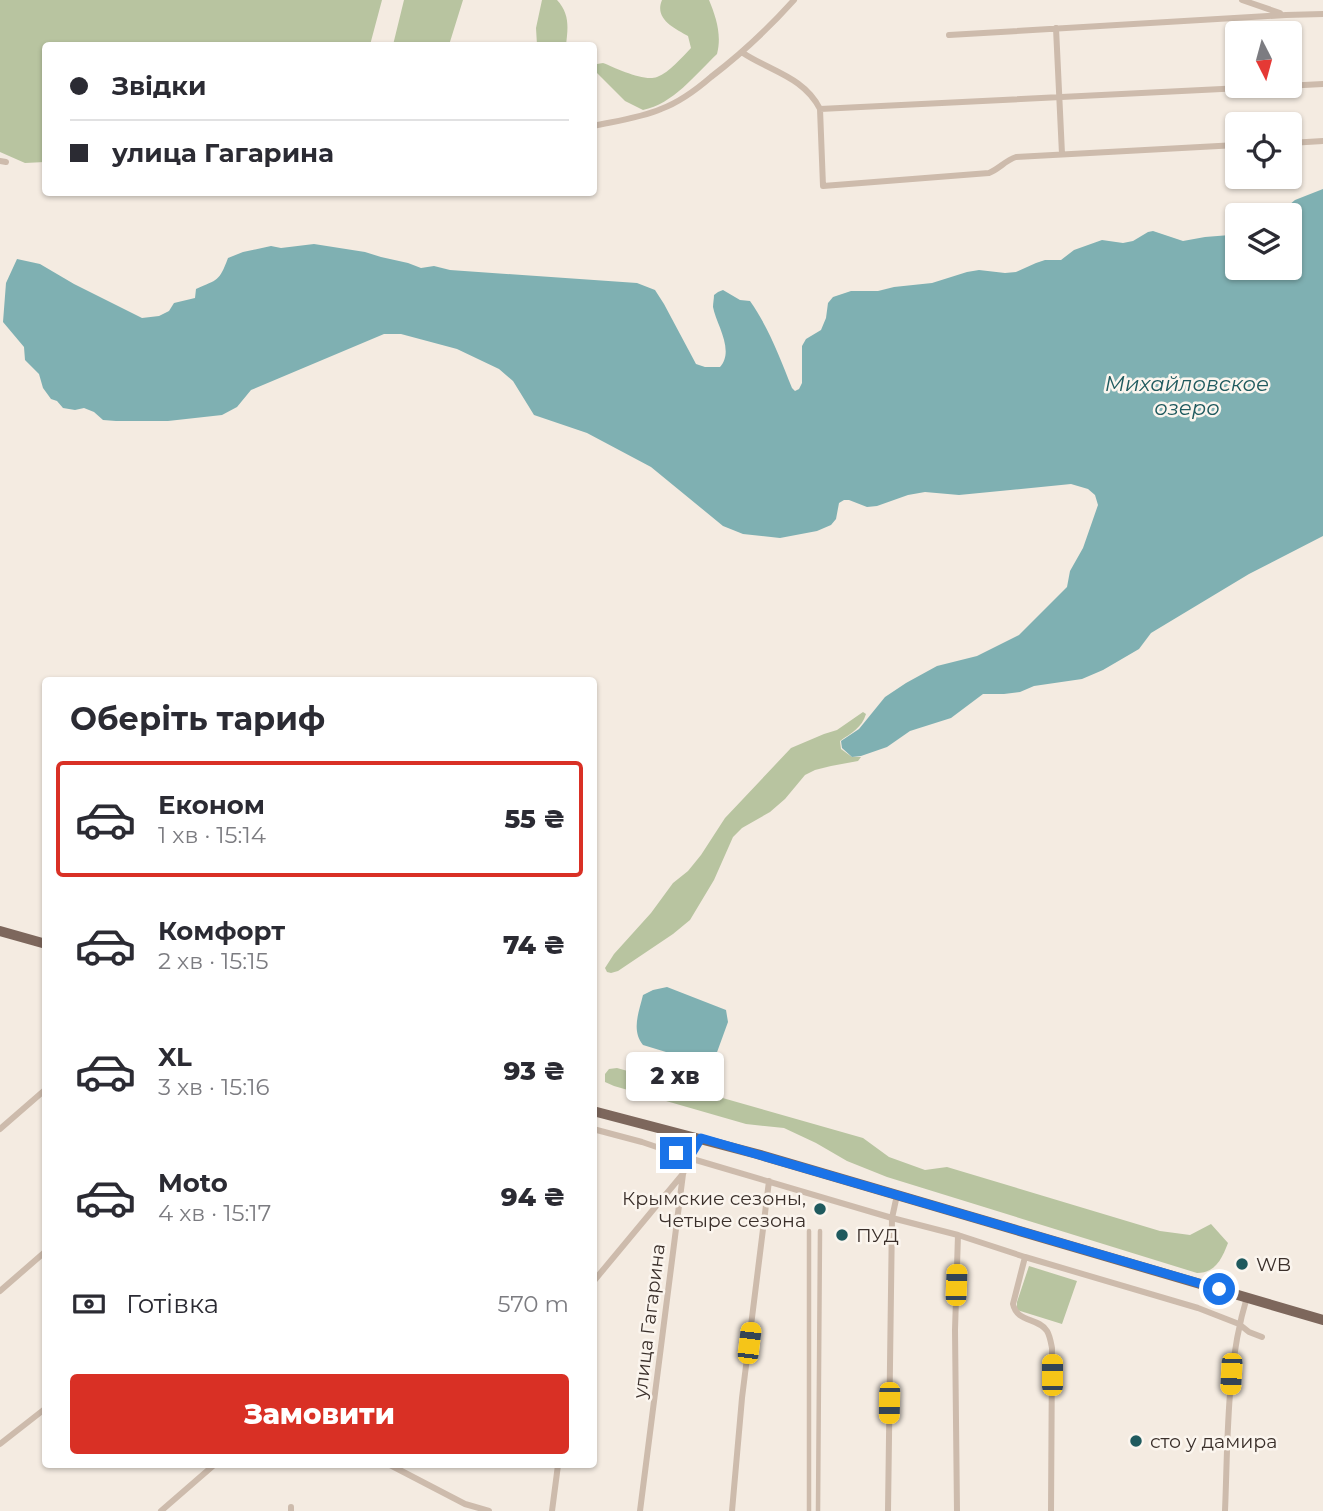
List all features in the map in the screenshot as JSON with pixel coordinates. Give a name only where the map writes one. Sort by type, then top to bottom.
[{"type":"main road","points":[[0,931],[42,943]]},
{"type":"main road","points":[[597,1112],[701,1138],[1323,1320]]},
{"type":"street","points":[[597,125],[644,115],[679,101],[743,53],[794,0]]},
{"type":"street","points":[[1242,0],[1286,15]]},
{"type":"street","points":[[948,35],[1323,14]]},
{"type":"street","points":[[1056,28],[1062,154]]},
{"type":"street","points":[[743,53],[802,86],[820,109],[822,186],[989,173],[1016,157],[1225,146]]},
{"type":"street","points":[[820,109],[1323,84]]},
{"type":"street","points":[[1302,142],[1323,141]]},
{"type":"street","points":[[0,1129],[42,1092]]},
{"type":"street","points":[[597,1130],[1198,1308],[1239,1324],[1262,1338]]},
{"type":"street","name":"улица Гагарина","points":[[640,1511],[684,1174],[689,1158],[701,1138]]},
{"type":"street","points":[[597,1277],[684,1174]]},
{"type":"street","points":[[732,1511],[742,1398],[769,1181]]},
{"type":"street","points":[[888,1511],[892,1218],[897,1195]]},
{"type":"street","points":[[809,1231],[809,1511]]},
{"type":"street","points":[[818,1511],[820,1231]]},
{"type":"street","points":[[957,1511],[955,1330],[958,1235]]},
{"type":"street","points":[[0,1290],[42,1254]]},
{"type":"street","points":[[1025,1257],[1013,1304],[1015,1311],[1047,1330],[1052,1348],[1051,1511]]},
{"type":"street","points":[[809,1258],[820,1258]]},
{"type":"street","points":[[1225,1511],[1231,1374],[1239,1324],[1247,1297]]},
{"type":"street","points":[[809,1339],[819,1339]]},
{"type":"street","points":[[0,1444],[42,1411]]},
{"type":"street","points":[[161,1511],[211,1468]]},
{"type":"street","points":[[552,1511],[558,1468]]},
{"type":"street","points":[[405,1469],[465,1504],[489,1511]]},
{"type":"green space","points":[[0,0],[382,0],[371,42],[42,42],[42,162],[25,163],[0,152]]},
{"type":"green space","points":[[404,0],[463,0],[450,42],[394,42]]},
{"type":"green space","points":[[542,0],[557,0],[566,16],[566,42],[537,42],[536,28]]},
{"type":"green space","points":[[662,0],[709,0],[718,26],[717,54],[674,95],[643,110],[625,101],[597,73],[597,64],[603,63],[630,74],[651,78],[662,75],[680,60],[691,48],[688,36],[663,18],[660,7]]},
{"type":"green space","points":[[863,712],[866,714],[862,723],[840,741],[841,749],[852,757],[861,757],[858,761],[815,770],[805,775],[770,812],[742,828],[733,837],[714,880],[690,920],[618,971],[607,972],[605,968],[614,954],[651,913],[673,883],[688,871],[725,818],[791,748],[837,730]]},
{"type":"green space","points":[[617,1068],[863,1138],[889,1157],[925,1170],[947,1167],[1160,1231],[1190,1235],[1211,1224],[1228,1243],[1214,1267],[1197,1273],[887,1177],[847,1161],[784,1128],[746,1124],[605,1082],[605,1074],[609,1069]]},
{"type":"green space","points":[[1029,1266],[1077,1281],[1062,1324],[1017,1310],[1017,1302]]},
{"type":"water","name":"Михайловское озеро","points":[[1323,189],[1323,536],[1249,574],[1151,633],[1139,649],[1103,670],[1082,679],[1034,686],[1020,692],[983,694],[951,718],[910,731],[887,747],[852,757],[842,748],[841,741],[859,729],[885,697],[937,666],[977,656],[1019,635],[1067,587],[1070,571],[1083,548],[1098,505],[1095,495],[1088,489],[1071,484],[959,495],[925,492],[867,507],[844,500],[839,503],[836,519],[831,525],[817,531],[780,538],[743,534],[723,526],[651,467],[587,433],[534,415],[513,381],[499,369],[457,349],[401,334],[384,334],[251,390],[237,407],[222,415],[168,421],[116,421],[103,420],[84,408],[63,408],[51,399],[43,388],[39,374],[25,360],[24,347],[3,322],[6,283],[17,259],[40,264],[142,318],[159,316],[169,311],[174,303],[195,298],[196,289],[217,279],[228,258],[271,246],[281,248],[314,244],[365,252],[421,268],[434,266],[450,270],[637,283],[655,290],[696,364],[705,367],[720,367],[726,353],[713,307],[714,295],[723,290],[740,300],[750,301],[768,332],[795,391],[802,383],[802,346],[806,339],[821,330],[828,303],[833,297],[851,291],[878,291],[932,283],[979,270],[1016,272],[1045,260],[1061,260],[1074,250],[1102,240],[1123,243],[1153,231],[1183,241],[1225,235],[1225,280],[1302,280],[1302,203],[1291,203]]},
{"type":"water","points":[[667,987],[726,1010],[728,1022],[712,1066],[643,1045],[639,1039],[637,1021],[643,995]]},
{"type":"place","name":"Крымские сезоны, Четыре сезона","points":[[820,1209]]},
{"type":"place","name":"ПУД","points":[[842,1235]]},
{"type":"place","name":"WB","points":[[1242,1264]]},
{"type":"place","name":"сто у дамира","points":[[1136,1441]]},
{"type":"route","points":[[676,1153],[689,1158],[701,1138],[1219,1289]]}]
